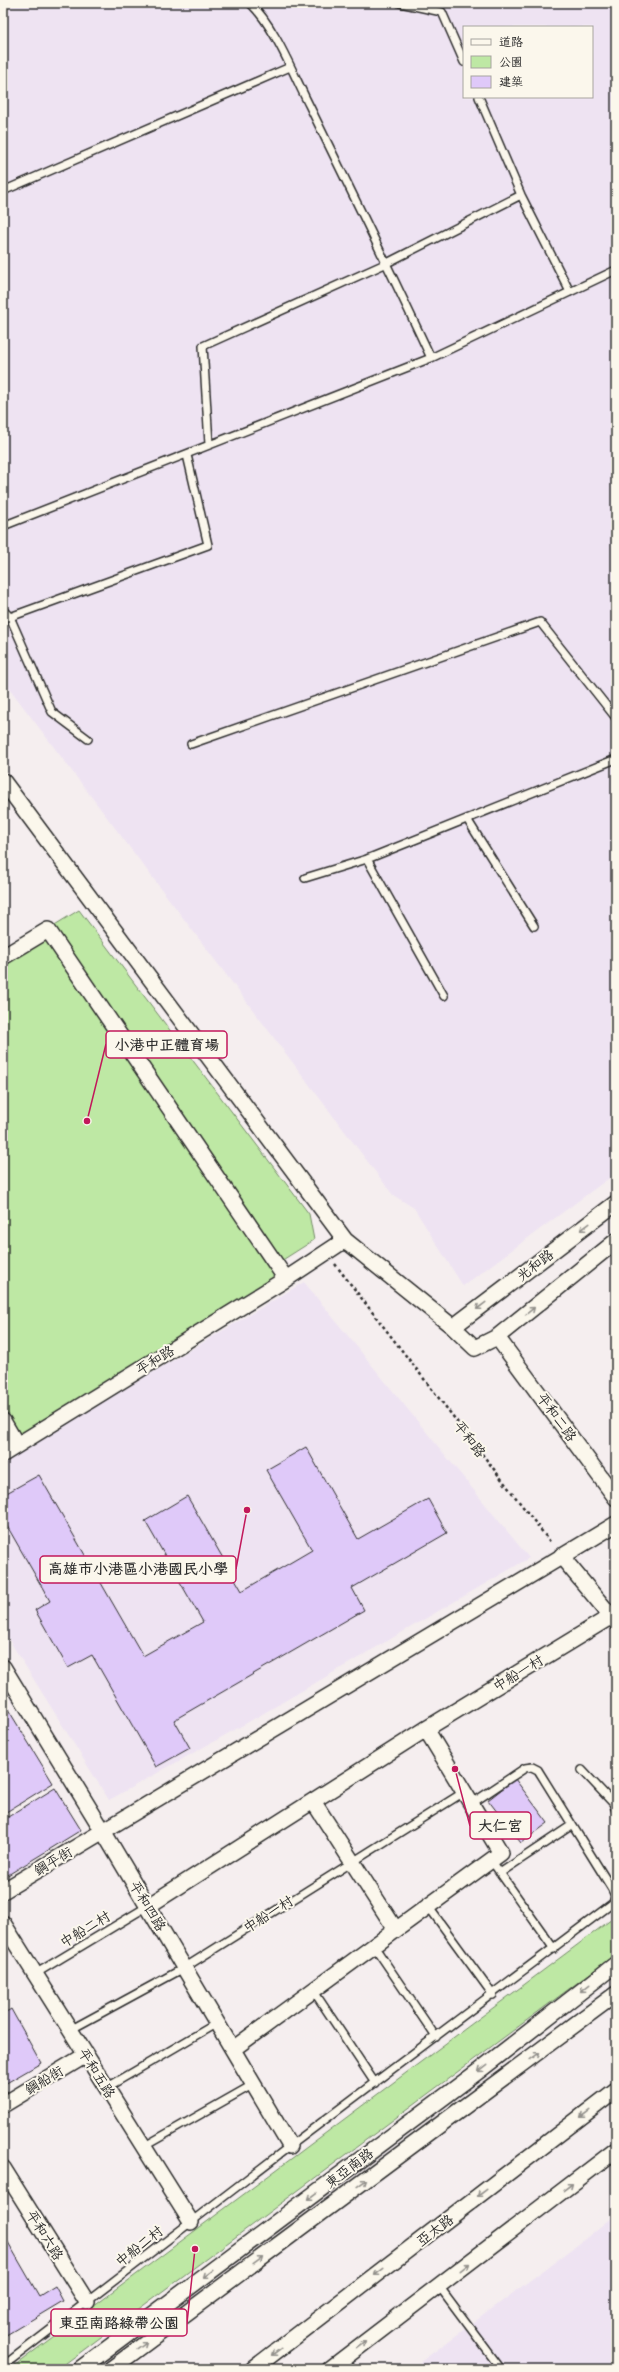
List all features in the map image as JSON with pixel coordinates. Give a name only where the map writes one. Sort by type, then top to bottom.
[{"type":"street","points":[[3,782],[345,1240],[453,1327],[475,1348],[497,1337],[616,1241]]},
{"type":"street","points":[[3,957],[48,930],[286,1279]]},
{"type":"street","name":"光和路","points":[[453,1327],[616,1203]]},
{"type":"street","name":"平和路","points":[[3,1454],[327,1254],[345,1240]]},
{"type":"street","name":"平和二路","points":[[497,1337],[616,1498]]},
{"type":"street","points":[[3,1421],[17,1445]]},
{"type":"street","name":"鋼平街","points":[[3,1891],[616,1524]]},
{"type":"street","points":[[562,1556],[613,1620]]},
{"type":"street","name":"中船一村","points":[[148,1906],[426,1729],[613,1620]]},
{"type":"street","name":"平和四路","points":[[3,1667],[148,1906],[290,2146]]},
{"type":"street","points":[[233,2049],[501,1853],[426,1729]]},
{"type":"street","points":[[314,1801],[396,1930]]},
{"type":"street","name":"平和五路","points":[[3,1924],[191,2222]]},
{"type":"street","name":"東亞南路","points":[[80,2369],[480,2070],[616,1964]]},
{"type":"street","name":"東亞南路","points":[[111,2369],[616,1994]]},
{"type":"street","name":"鋼船街","points":[[3,2105],[86,2055]]},
{"type":"street","name":"亞太路","points":[[253,2369],[616,2090]]},
{"type":"street","points":[[330,2369],[616,2150]]},
{"type":"street","name":"平和六路","points":[[3,2168],[87,2302]]},
{"type":"lane","points":[[250,3],[262,14],[290,67],[387,263],[432,358]]},
{"type":"lane","points":[[400,3],[442,12],[463,60]]},
{"type":"lane","points":[[3,191],[290,67]]},
{"type":"lane","points":[[479,98],[521,195],[570,292]]},
{"type":"lane","points":[[209,444],[202,346],[387,263],[521,195]]},
{"type":"lane","points":[[3,526],[187,455],[209,444],[432,358],[616,270]]},
{"type":"lane","points":[[10,617],[208,545],[187,455]]},
{"type":"lane","points":[[3,610],[10,617],[52,712],[88,738]]},
{"type":"lane","points":[[190,744],[540,622],[616,718]]},
{"type":"lane","points":[[305,878],[367,859],[616,759]]},
{"type":"lane","points":[[467,819],[534,926]]},
{"type":"lane","points":[[367,859],[444,996]]},
{"type":"lane","name":"中船一村","points":[[184,1968],[352,1861],[525,1768],[532,1766],[538,1770],[572,1825],[614,1896],[613,1903],[608,1909],[290,2146]]},
{"type":"lane","points":[[582,1770],[613,1803],[616,1811]]},
{"type":"lane","points":[[500,1873],[572,1825]]},
{"type":"lane","points":[[491,1860],[554,1949]]},
{"type":"lane","name":"中船二村","points":[[35,1974],[148,1906]]},
{"type":"lane","points":[[428,1906],[493,1995]]},
{"type":"lane","points":[[374,1946],[436,2037]]},
{"type":"lane","points":[[70,2030],[184,1968]]},
{"type":"lane","points":[[313,1990],[375,2083]]},
{"type":"lane","points":[[106,2088],[217,2023]]},
{"type":"lane","points":[[144,2147],[254,2084]]},
{"type":"lane","name":"中船二村","points":[[3,2366],[290,2146]]},
{"type":"lane","points":[[439,2286],[501,2369]]},
{"type":"path","name":"平和路","points":[[327,1254],[562,1556]]},
{"type":"shaded area","points":[[3,3],[616,3],[616,1173],[463,1286],[414,1208],[393,1195],[3,680]]},
{"type":"shaded area","points":[[304,1282],[529,1558],[245,1724],[109,1800],[3,1630],[3,1462]]},
{"type":"shaded area","points":[[616,2214],[616,2369],[411,2369],[575,2247]]},
{"type":"green space","points":[[79,910],[309,1214],[314,1240],[281,1261],[53,926]]},
{"type":"green space","points":[[46,933],[280,1282],[23,1440],[3,1406],[3,960]]},
{"type":"green space","points":[[616,1916],[616,1954],[58,2369],[10,2369]]},
{"type":"building","points":[[306,1447],[358,1539],[428,1499],[447,1533],[352,1588],[364,1610],[174,1720],[190,1748],[156,1767],[92,1655],[68,1668],[35,1610],[50,1601],[3,1519],[3,1495],[39,1475],[143,1656],[203,1622],[145,1521],[187,1496],[242,1591],[312,1550],[266,1470]]},
{"type":"building","points":[[3,1701],[53,1783],[3,1814]]},
{"type":"building","points":[[515,1779],[548,1823],[521,1843],[488,1800]]},
{"type":"building","points":[[55,1788],[81,1830],[3,1878],[3,1820]]},
{"type":"building","points":[[11,2009],[41,2063],[3,2085],[3,2014]]},
{"type":"building","points":[[5,2237],[39,2296],[55,2286],[63,2301],[3,2337]]},
{"type":"place","name":"小港中正體育場","points":[[87,1121]]},
{"type":"place","name":"高雄市小港區小港國民小學","points":[[247,1510]]},
{"type":"place","name":"大仁宮","points":[[455,1769]]},
{"type":"place","name":"東亞南路綠帶公園","points":[[195,2249]]}]
